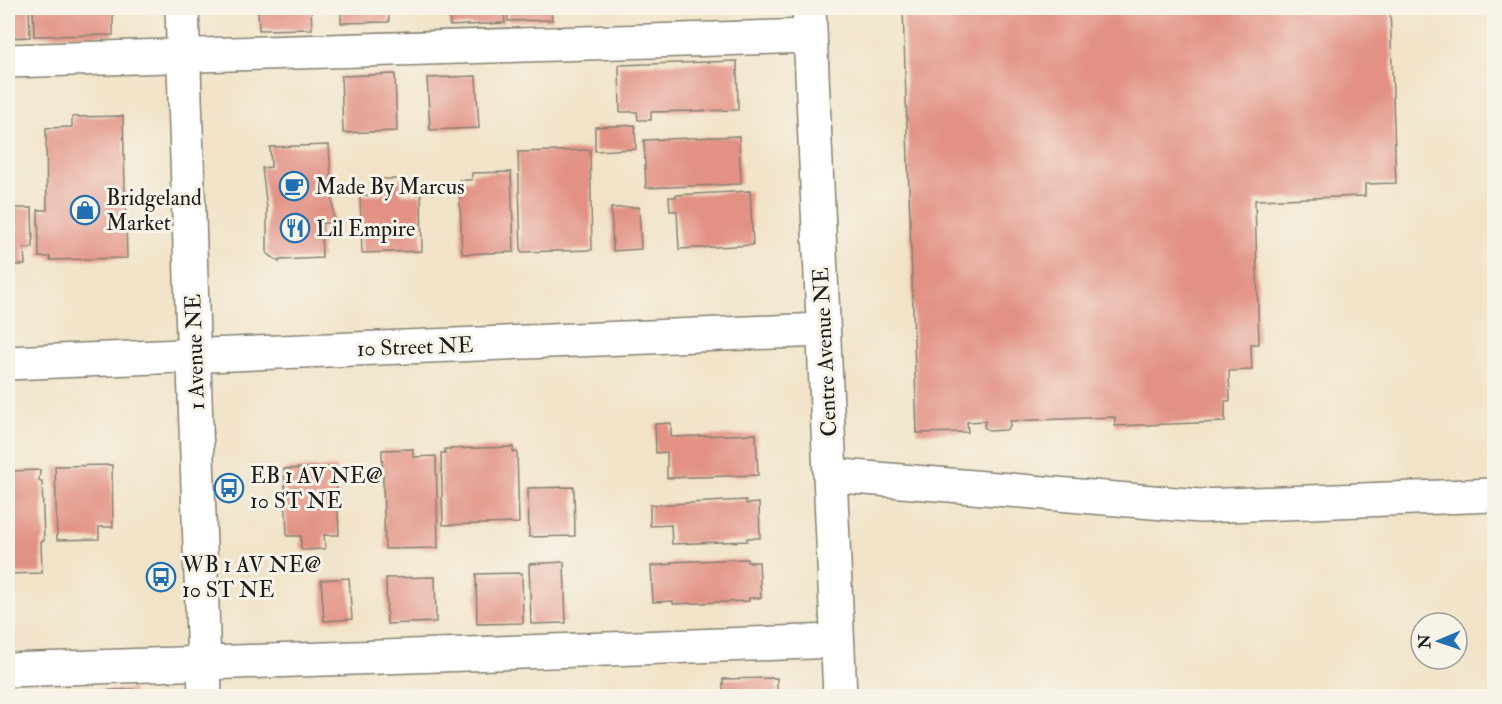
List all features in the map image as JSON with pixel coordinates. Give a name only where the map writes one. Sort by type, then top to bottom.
[{"type":"street","name":"1 Avenue NE","points":[[182,8],[205,696]]},
{"type":"street","points":[[8,61],[183,55],[810,22]]},
{"type":"street","name":"Centre Avenue NE","points":[[810,22],[840,696]]},
{"type":"street","name":"10 Street NE","points":[[8,363],[823,330]]},
{"type":"street","points":[[830,475],[1200,506],[1494,495]]},
{"type":"street","points":[[8,670],[837,641]]},
{"type":"building","points":[[8,8],[29,8],[30,37],[8,38]]},
{"type":"building","points":[[33,8],[113,8],[113,35],[34,36]]},
{"type":"building","points":[[258,8],[311,8],[312,29],[259,30]]},
{"type":"building","points":[[341,8],[388,8],[389,22],[341,23]]},
{"type":"building","points":[[449,8],[504,8],[505,23],[450,26]]},
{"type":"building","points":[[507,8],[551,8],[552,20],[508,21]]},
{"type":"building","points":[[903,8],[1390,8],[1396,183],[1365,184],[1365,196],[1255,200],[1259,344],[1251,344],[1252,370],[1229,371],[1230,401],[1225,401],[1225,422],[1115,426],[1115,417],[1010,421],[1010,426],[1006,430],[989,431],[984,427],[985,421],[967,422],[968,432],[917,433]]},
{"type":"building","points":[[737,61],[738,110],[651,112],[651,120],[638,120],[637,112],[620,112],[619,65]]},
{"type":"building","points":[[395,74],[397,131],[343,133],[341,76]]},
{"type":"building","points":[[476,76],[479,128],[430,130],[427,78]]},
{"type":"building","points":[[123,116],[127,258],[50,260],[50,257],[39,257],[38,210],[47,210],[46,128],[72,127],[72,117]]},
{"type":"building","points":[[635,125],[636,149],[595,151],[595,127]]},
{"type":"building","points":[[739,136],[741,184],[646,188],[644,140]]},
{"type":"building","points":[[329,145],[334,223],[321,223],[322,258],[280,260],[279,262],[267,253],[267,208],[262,168],[271,167],[270,147]]},
{"type":"building","points":[[590,150],[592,250],[521,252],[518,152]]},
{"type":"building","points":[[511,172],[514,252],[462,254],[459,180],[472,180],[472,173]]},
{"type":"building","points":[[381,179],[401,179],[402,194],[421,194],[422,251],[362,253],[360,195],[382,195]]},
{"type":"building","points":[[750,191],[753,245],[679,249],[677,211],[670,211],[669,197]]},
{"type":"building","points":[[639,207],[641,249],[613,251],[611,208]]},
{"type":"building","points":[[8,208],[32,208],[33,248],[24,248],[25,265],[8,265]]},
{"type":"building","points":[[671,423],[671,437],[756,434],[758,475],[667,478],[667,452],[656,453],[655,424]]},
{"type":"building","points":[[513,447],[513,452],[517,452],[519,523],[443,525],[441,453],[445,453],[445,449]]},
{"type":"building","points":[[413,449],[413,457],[436,456],[438,548],[385,549],[382,450]]},
{"type":"building","points":[[112,465],[113,527],[99,527],[99,539],[57,540],[55,466]]},
{"type":"building","points":[[336,467],[339,535],[324,535],[325,549],[301,550],[301,536],[287,536],[284,469]]},
{"type":"building","points":[[40,470],[44,541],[41,541],[42,573],[8,574],[8,471]]},
{"type":"building","points":[[574,487],[575,536],[529,537],[528,488]]},
{"type":"building","points":[[746,500],[746,504],[759,503],[760,538],[747,538],[747,541],[672,544],[671,525],[650,526],[650,505]]},
{"type":"building","points":[[747,559],[747,562],[759,562],[761,598],[749,598],[749,601],[673,604],[673,601],[653,602],[651,566],[671,564],[671,562]]},
{"type":"building","points":[[564,562],[566,623],[531,624],[529,564]]},
{"type":"building","points":[[522,573],[523,623],[477,624],[476,574]]},
{"type":"building","points":[[435,577],[436,622],[387,624],[386,578]]},
{"type":"building","points":[[349,578],[352,619],[324,621],[321,580]]},
{"type":"building","points":[[777,678],[777,696],[723,696],[723,679]]},
{"type":"building","points":[[133,689],[134,696],[42,696],[42,694]]},
{"type":"place","name":"Made By Marcus","points":[[294,186]]},
{"type":"place","name":"Bridgeland Market","points":[[85,210]]},
{"type":"place","name":"Lil Empire","points":[[295,228]]},
{"type":"place","name":"EB 1 AV NE@ 10 ST NE","points":[[229,488]]},
{"type":"place","name":"WB 1 AV NE@ 10 ST NE","points":[[161,577]]}]
